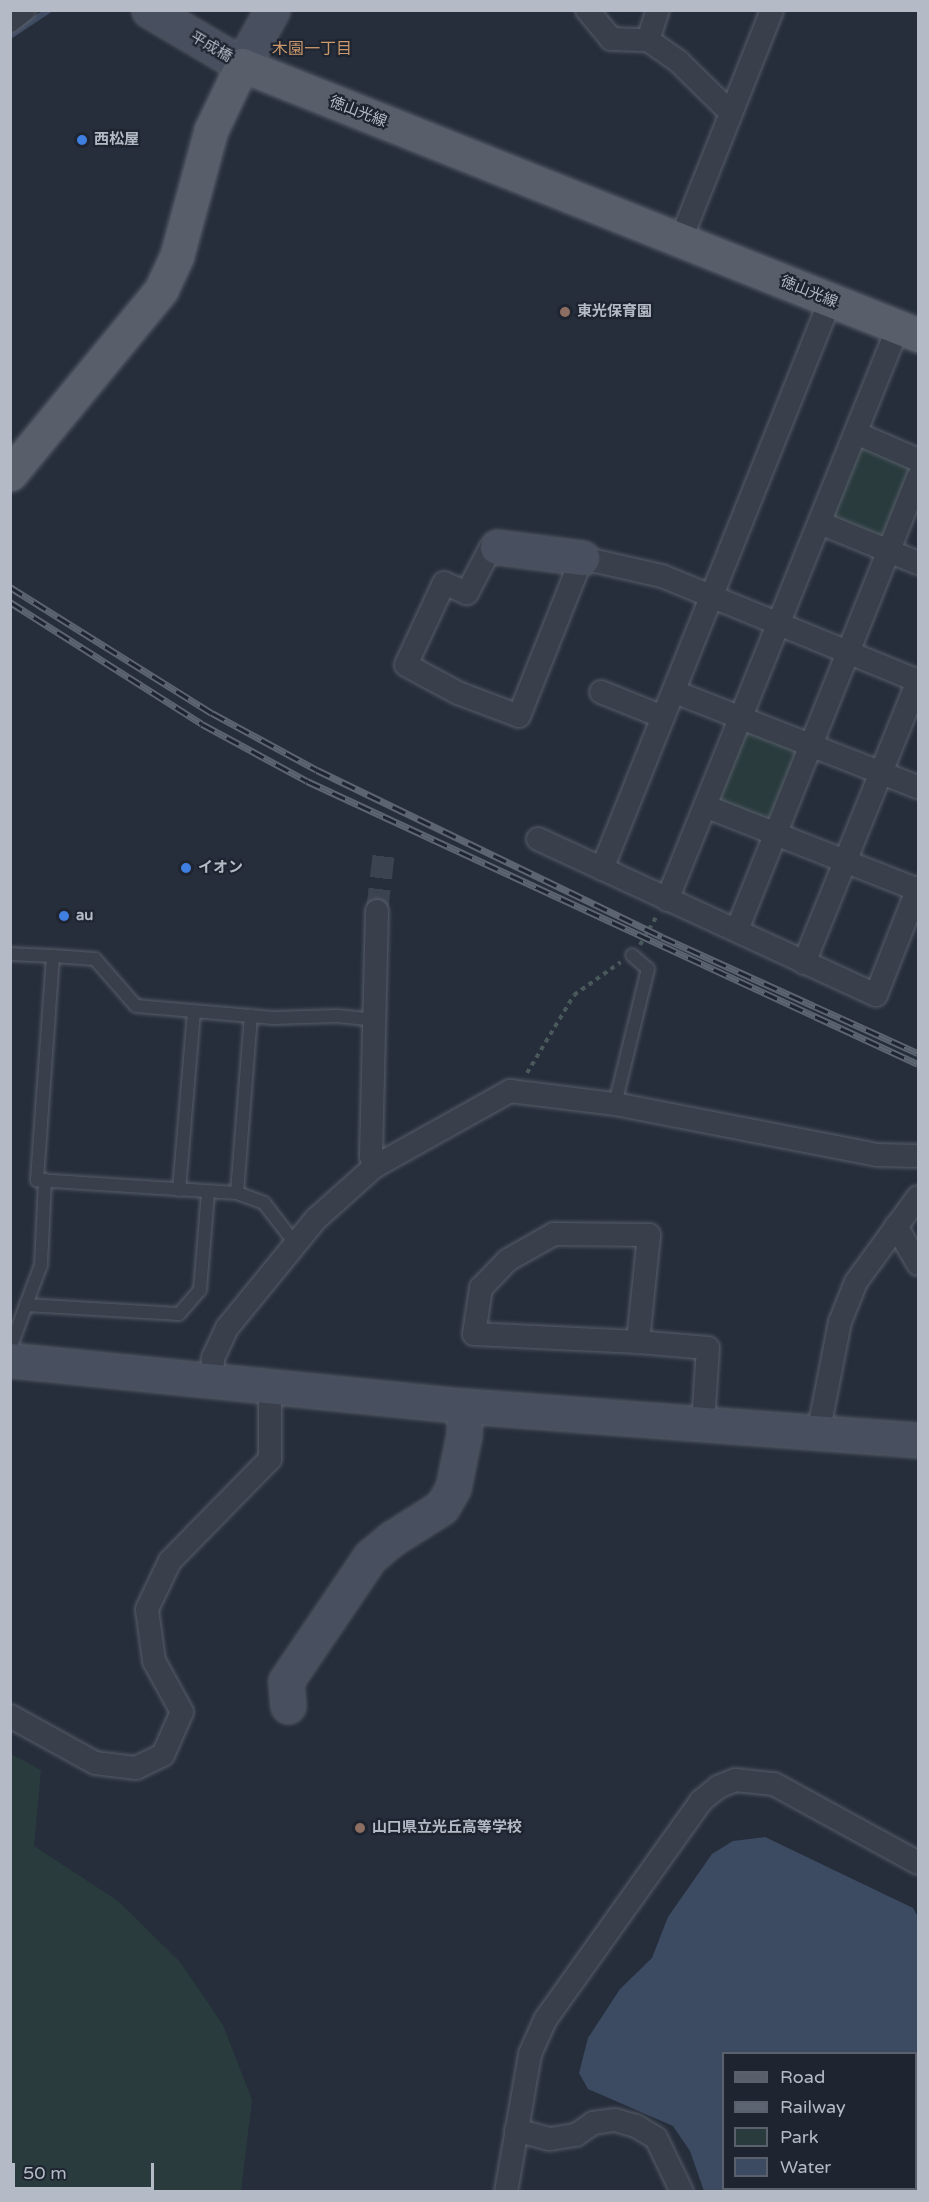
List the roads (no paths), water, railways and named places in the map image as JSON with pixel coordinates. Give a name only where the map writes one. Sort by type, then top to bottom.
[{"type":"main road","name":"徳山光線","points":[[242,65],[681,238],[830,301],[908,331]]},
{"type":"main road","points":[[10,474],[161,290],[177,255],[211,130],[242,65]]},
{"type":"street","points":[[10,21],[24,10]]},
{"type":"street","name":"平成橋","points":[[149,10],[242,65]]},
{"type":"street","points":[[242,65],[272,10]]},
{"type":"street","points":[[587,10],[611,39],[648,40],[679,62],[724,106],[733,109]]},
{"type":"street","points":[[648,40],[658,10]]},
{"type":"street","points":[[681,238],[772,10]]},
{"type":"street","points":[[602,869],[675,692],[830,301]]},
{"type":"street","points":[[667,900],[856,433],[908,331]]},
{"type":"street","points":[[856,433],[918,460]]},
{"type":"street","points":[[737,930],[918,477]]},
{"type":"street","points":[[820,524],[918,563]]},
{"type":"street","points":[[582,558],[519,716],[458,693],[406,665],[444,583],[467,593],[489,549],[497,547],[582,558],[662,576],[918,681],[804,963]]},
{"type":"street","points":[[602,692],[663,717]]},
{"type":"street","points":[[675,692],[918,788]]},
{"type":"street","points":[[538,839],[876,995],[910,933],[918,889],[705,806]]},
{"type":"street","points":[[375,1167],[372,1133],[377,1020],[377,911]]},
{"type":"street","points":[[212,1378],[213,1358],[227,1328],[294,1242],[375,1167],[510,1091],[615,1104],[877,1155],[918,1156]]},
{"type":"street","points":[[818,1434],[840,1322],[856,1282],[918,1197]]},
{"type":"street","points":[[896,1226],[918,1264]]},
{"type":"street","points":[[638,1342],[649,1235],[554,1234],[508,1260],[482,1288],[474,1334],[638,1342],[708,1348],[703,1424]]},
{"type":"street","points":[[10,1360],[212,1378],[465,1406],[918,1440]]},
{"type":"street","points":[[10,1716],[95,1763],[136,1768],[163,1755],[182,1712],[154,1661],[147,1609],[170,1561],[270,1459],[270,1384]]},
{"type":"street","points":[[288,1706],[286,1681],[370,1557],[393,1538],[442,1508],[453,1488],[464,1435],[465,1406]]},
{"type":"street","points":[[506,2192],[530,2054],[545,2020],[701,1801],[718,1787],[735,1780],[774,1784],[918,1863]]},
{"type":"street","points":[[516,2130],[550,2139],[576,2135],[593,2123],[615,2120],[636,2126],[656,2138],[682,2192]]},
{"type":"lane","points":[[10,954],[95,959],[136,1006],[250,1016],[377,1020]]},
{"type":"lane","points":[[615,1104],[648,969],[632,955]]},
{"type":"lane","points":[[52,956],[37,1180],[208,1193],[237,1193],[264,1203],[294,1242]]},
{"type":"lane","points":[[179,1190],[194,1011]]},
{"type":"lane","points":[[237,1193],[250,1016]]},
{"type":"lane","points":[[10,1348],[41,1265],[45,1180]]},
{"type":"lane","points":[[26,1305],[179,1314],[200,1290],[208,1193]]},
{"type":"water","points":[[765,1837],[913,1908],[918,1917],[917,2070],[917,2052],[722,2052],[722,2190],[860,2191],[704,2191],[690,2151],[673,2126],[588,2089],[579,2073],[588,2038],[620,1989],[652,1958],[668,1917],[712,1854],[733,1841]]},
{"type":"waterway","points":[[10,36],[49,10]]},
{"type":"tunnel","points":[[377,911],[384,851]]},
{"type":"railway","points":[[10,587],[212,713],[317,770],[662,937],[918,1053]]},
{"type":"railway","points":[[10,602],[202,724],[307,781],[918,1064]]},
{"type":"place","name":"西松屋","points":[[82,140]]},
{"type":"place","name":"東光保育園","points":[[565,312]]},
{"type":"place","name":"イオン","points":[[186,868]]},
{"type":"place","name":"au","points":[[64,916]]},
{"type":"place","name":"山口県立光丘高等学校","points":[[360,1828]]},
{"type":"district","name":"木園一丁目","points":[[312,49]]}]
